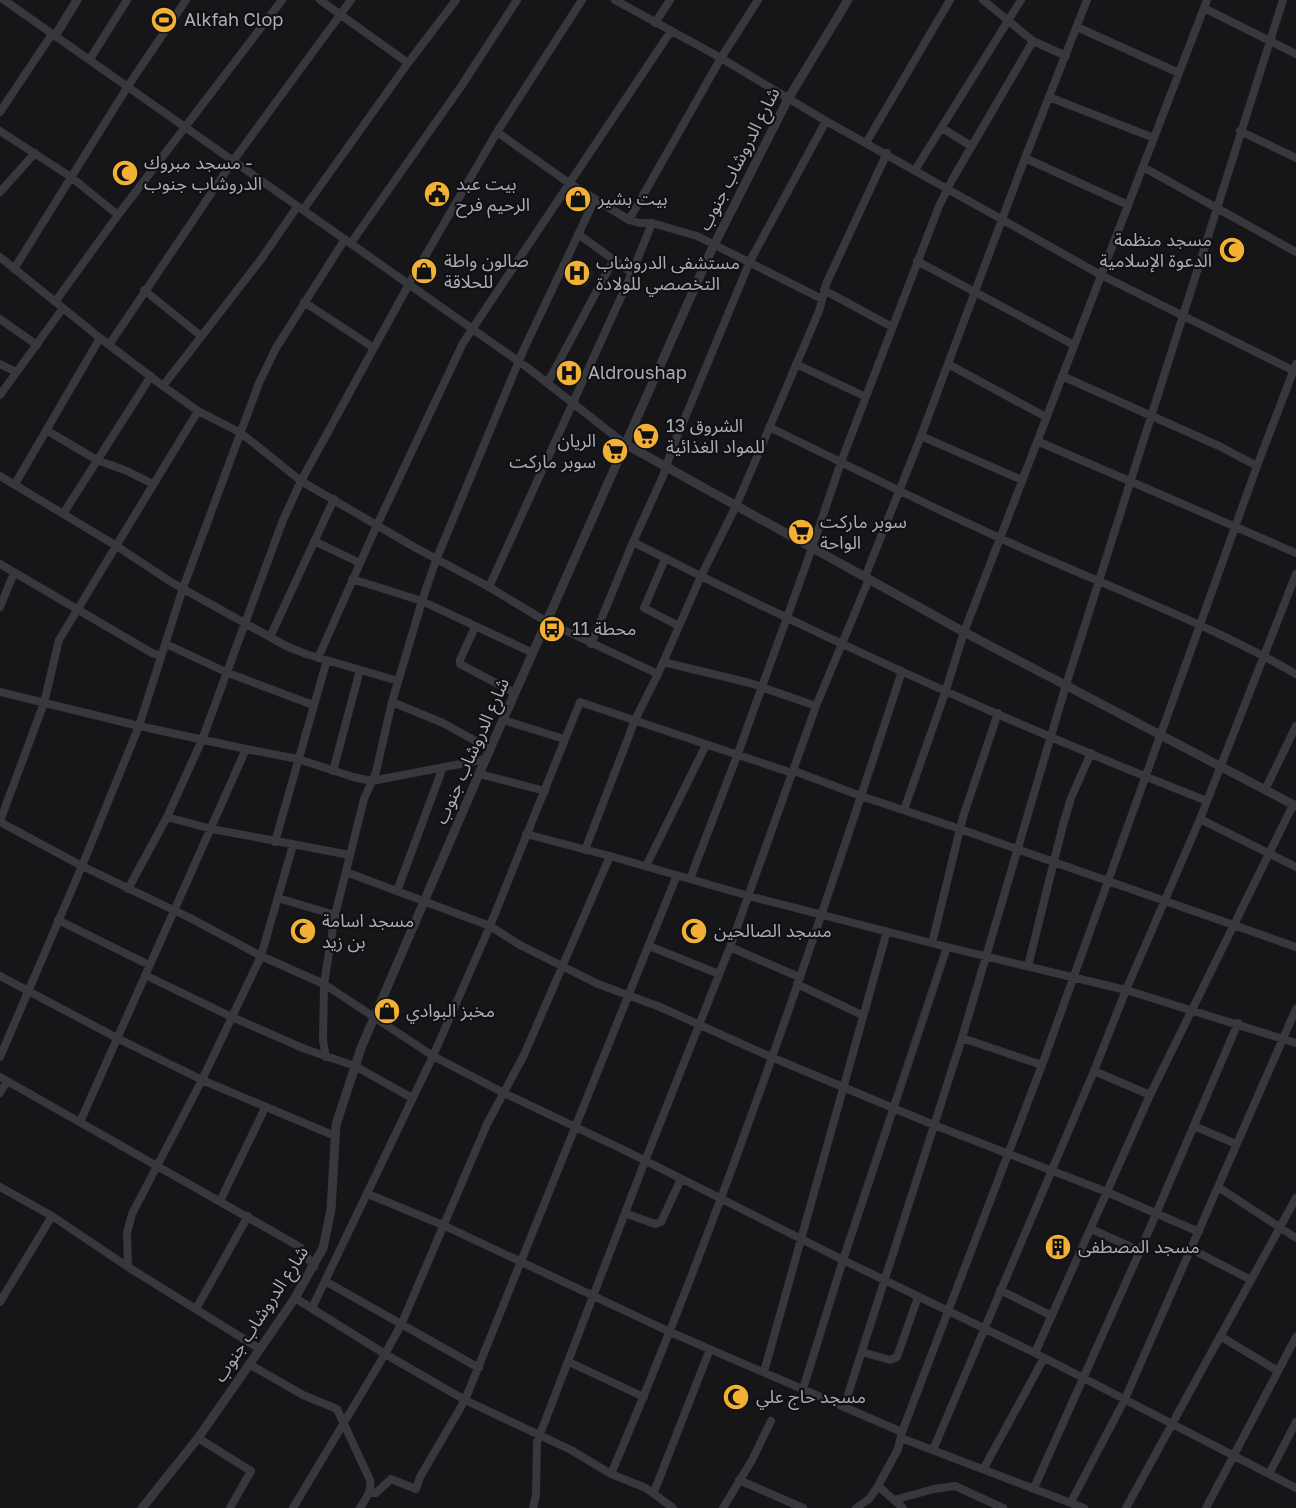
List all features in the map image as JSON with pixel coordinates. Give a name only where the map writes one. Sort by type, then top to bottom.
[{"type":"street","points":[[4,0],[519,361],[625,444],[964,632],[1294,805],[1150,1095],[1035,1353]]},
{"type":"street","points":[[0,112],[77,0]]},
{"type":"street","points":[[90,59],[127,0]]},
{"type":"street","points":[[14,269],[128,86],[186,0]]},
{"type":"street","points":[[55,302],[118,215],[282,0]]},
{"type":"street","points":[[320,0],[408,63]]},
{"type":"street","points":[[109,345],[233,161],[351,0]]},
{"type":"street","points":[[163,386],[456,0]]},
{"type":"street","points":[[0,1057],[139,726],[183,588],[232,467],[241,434],[267,365],[304,302],[462,85],[518,0]]},
{"type":"street","points":[[128,889],[166,817],[202,740],[283,520],[302,481],[408,284],[496,132],[582,0]]},
{"type":"street","points":[[615,0],[1101,275],[1295,369],[1235,526],[1042,1065],[898,1449],[869,1499],[856,1508]]},
{"type":"street","points":[[655,23],[670,0]]},
{"type":"street","name":"شارع الدروشاب جنوب","points":[[142,1508],[198,1438],[260,1349],[295,1298],[323,1248],[328,1232],[335,1136],[339,1114],[374,1017],[714,244],[788,99],[849,0]]},
{"type":"street","points":[[866,143],[950,0]]},
{"type":"street","points":[[983,0],[1033,41],[1066,56]]},
{"type":"street","points":[[915,170],[1021,0]]},
{"type":"street","points":[[533,1508],[536,1496],[536,1446],[539,1436],[730,947],[816,705],[867,578],[1048,97],[1087,0]]},
{"type":"street","points":[[904,810],[964,632],[1207,0]]},
{"type":"street","points":[[844,1407],[962,1038],[1066,685],[1101,581],[1182,316],[1283,0]]},
{"type":"street","points":[[629,220],[755,1]]},
{"type":"street","points":[[1203,8],[1296,54]]},
{"type":"street","points":[[1077,27],[1179,73]]},
{"type":"street","points":[[275,842],[313,705],[322,659],[352,579],[455,358],[671,31]]},
{"type":"street","points":[[690,879],[737,756],[841,462],[917,261],[947,189],[1033,41]]},
{"type":"street","points":[[1048,97],[1154,138]]},
{"type":"street","points":[[591,644],[667,467],[672,449],[750,261],[826,121]]},
{"type":"street","points":[[942,128],[971,147]]},
{"type":"street","points":[[0,131],[71,177],[118,215]]},
{"type":"street","points":[[1240,131],[1296,158]]},
{"type":"street","points":[[496,132],[569,183],[629,220],[652,223],[698,236],[822,299]]},
{"type":"street","points":[[0,192],[35,153]]},
{"type":"street","points":[[585,850],[635,720],[736,506],[819,311],[824,290],[886,153]]},
{"type":"street","points":[[1025,158],[1128,206]]},
{"type":"street","points":[[1143,167],[1296,252]]},
{"type":"street","points":[[326,1057],[323,1040],[324,984],[335,915],[364,799],[372,781],[392,702],[422,601],[436,560],[519,361],[595,199]]},
{"type":"street","points":[[489,587],[632,273],[652,223]]},
{"type":"street","points":[[578,234],[632,273]]},
{"type":"street","points":[[0,257],[163,386],[198,411],[241,434],[302,481],[547,622],[658,674]]},
{"type":"street","points":[[548,382],[614,259]]},
{"type":"street","points":[[917,261],[1074,345]]},
{"type":"street","points":[[144,290],[201,336]]},
{"type":"street","points":[[824,290],[891,327]]},
{"type":"street","points":[[304,302],[374,348]]},
{"type":"street","points":[[0,395],[63,308]]},
{"type":"street","points":[[0,319],[37,345]]},
{"type":"street","points":[[15,484],[100,338]]},
{"type":"street","points":[[0,364],[16,372]]},
{"type":"street","points":[[796,364],[866,397]]},
{"type":"street","points":[[948,364],[1046,417]]},
{"type":"street","points":[[63,514],[151,376]]},
{"type":"street","points":[[1062,376],[1219,446],[1257,466]]},
{"type":"street","points":[[198,411],[58,640],[44,703],[0,822],[261,956],[324,984],[433,1056],[504,1094],[574,1126],[1035,1353],[1296,1488]]},
{"type":"street","points":[[769,427],[898,492],[1200,626],[1296,674]]},
{"type":"street","points":[[46,430],[97,460],[153,484]]},
{"type":"street","points":[[921,436],[1022,480]]},
{"type":"street","points":[[1037,441],[1296,554]]},
{"type":"street","points":[[0,476],[115,545],[157,574],[270,637],[306,654],[398,681]]},
{"type":"street","points":[[270,637],[334,500]]},
{"type":"street","points":[[314,542],[360,563]]},
{"type":"street","points":[[633,542],[840,645],[1207,801]]},
{"type":"street","points":[[665,559],[644,608],[679,626]]},
{"type":"street","points":[[0,564],[161,656]]},
{"type":"street","points":[[0,607],[14,573]]},
{"type":"street","points":[[933,1450],[1200,819],[1296,574]]},
{"type":"street","points":[[352,579],[422,601],[533,653]]},
{"type":"street","points":[[475,627],[460,664],[515,693]]},
{"type":"street","points":[[166,644],[228,673],[313,705]]},
{"type":"street","points":[[663,662],[761,686],[816,705]]},
{"type":"street","points":[[333,771],[360,670]]},
{"type":"street","points":[[611,1474],[670,1332],[720,1199],[798,980],[902,671]]},
{"type":"street","points":[[0,692],[139,726],[298,759],[372,781],[486,759]]},
{"type":"street","points":[[312,1308],[433,1056],[490,926],[580,702],[584,701],[737,756],[792,773],[797,772],[1296,947]]},
{"type":"street","points":[[392,702],[444,723],[490,749]]},
{"type":"street","points":[[932,942],[960,829],[998,714]]},
{"type":"street","points":[[503,720],[564,738]]},
{"type":"street","points":[[1265,790],[1296,726]]},
{"type":"street","points":[[646,866],[706,745]]},
{"type":"street","points":[[80,1122],[246,749]]},
{"type":"street","points":[[1028,966],[1071,798],[1091,753]]},
{"type":"street","points":[[397,891],[443,767]]},
{"type":"street","points":[[479,774],[544,791]]},
{"type":"street","points":[[166,817],[212,829],[350,855]]},
{"type":"street","points":[[1200,819],[1296,867]]},
{"type":"street","points":[[526,834],[749,896],[986,957],[1126,990],[1296,1042]]},
{"type":"street","points":[[128,1267],[127,1233],[132,1214],[202,1080],[261,956],[293,845]]},
{"type":"street","points":[[293,1508],[401,1324],[487,1124],[524,1055],[610,856]]},
{"type":"street","points":[[346,872],[490,926],[561,967],[628,997],[646,1001],[699,1026],[893,1108],[1107,1192],[1199,1232]]},
{"type":"street","points":[[369,1494],[375,1493],[391,1479],[417,1489],[420,1477],[465,1400],[677,875]]},
{"type":"street","points":[[278,898],[335,915]]},
{"type":"street","points":[[58,921],[149,965]]},
{"type":"street","points":[[764,1372],[887,931]]},
{"type":"street","points":[[649,946],[719,974]]},
{"type":"street","points":[[730,947],[798,980],[862,1016]]},
{"type":"street","points":[[803,1389],[843,1260],[947,947]]},
{"type":"street","points":[[145,975],[232,1017],[326,1057],[355,1066],[412,1098]]},
{"type":"street","points":[[0,976],[202,1080],[335,1136]]},
{"type":"street","points":[[1071,1502],[1124,1401],[1296,1009]]},
{"type":"street","points":[[1034,1488],[1140,1251],[1238,1023]]},
{"type":"street","points":[[962,1038],[1042,1065]]},
{"type":"street","points":[[1094,1071],[1150,1095]]},
{"type":"street","points":[[0,1093],[3,1079],[300,1247],[314,1266]]},
{"type":"street","points":[[220,1201],[265,1108]]},
{"type":"street","points":[[1194,1126],[1236,1144]]},
{"type":"street","points":[[625,1212],[658,1224],[681,1179]]},
{"type":"street","points":[[0,1187],[52,1216],[128,1267],[260,1349]]},
{"type":"street","points":[[1218,1187],[1296,1238]]},
{"type":"street","points":[[368,1194],[445,1226],[670,1332],[844,1407],[933,1450],[1084,1508]]},
{"type":"street","points":[[1126,1508],[1296,1198]]},
{"type":"street","points":[[0,1302],[52,1216]]},
{"type":"street","points":[[196,1309],[248,1216]]},
{"type":"street","points":[[1090,1229],[1140,1251]]},
{"type":"street","points":[[1191,1249],[1251,1280]]},
{"type":"street","points":[[325,1281],[479,1368]]},
{"type":"street","points":[[0,1282],[9,1288]]},
{"type":"street","points":[[1000,1290],[1052,1316]]},
{"type":"street","points":[[862,1352],[890,1360],[897,1357],[918,1297]]},
{"type":"street","points":[[295,1298],[465,1400],[571,1450],[611,1474],[654,1492],[673,1508]]},
{"type":"street","points":[[1220,1336],[1278,1371]]},
{"type":"street","points":[[1206,1508],[1296,1338]]},
{"type":"street","points":[[654,1492],[710,1349]]},
{"type":"street","points":[[984,1468],[1044,1358]]},
{"type":"street","points":[[569,1362],[644,1397]]},
{"type":"street","points":[[249,1364],[303,1395],[337,1409],[370,1480],[369,1494],[360,1508]]},
{"type":"street","points":[[723,1508],[752,1460],[771,1421]]},
{"type":"street","points":[[1269,1474],[1296,1422]]},
{"type":"street","points":[[198,1438],[251,1471],[230,1508]]},
{"type":"street","points":[[739,1480],[803,1508]]},
{"type":"street","points":[[878,1486],[903,1508]]},
{"type":"street","points":[[894,1500],[955,1486],[1003,1508]]},
{"type":"street","points":[[1054,1508],[1060,1498]]},
{"type":"shaded area","name":"مستشفى الدروشاب التخصصي للولادة","points":[[568,258],[594,272],[586,287],[560,273]]},
{"type":"place","name":"Alkfah Clop","points":[[164,20]]},
{"type":"place","name":"مسجد مبروك - الدروشاب جنوب","points":[[125,173]]},
{"type":"place","name":"بيت عبد الرحيم فرح","points":[[437,194]]},
{"type":"place","name":"بيت بشير","points":[[578,199]]},
{"type":"place","name":"مسجد منظمة الدعوة الإسلامية","points":[[1232,250]]},
{"type":"place","name":"صالون واطة للحلاقة","points":[[424,271]]},
{"type":"place","name":"مستشفى الدروشاب التخصصي للولادة","points":[[577,273]]},
{"type":"place","name":"Aldroushap","points":[[569,373]]},
{"type":"place","name":"الشروق 13 للمواد الغذائية","points":[[646,436]]},
{"type":"place","name":"الريان سوبر ماركت","points":[[615,451]]},
{"type":"place","name":"سوبر ماركت الواحة","points":[[801,532]]},
{"type":"place","name":"محطة 11","points":[[552,629]]},
{"type":"place","name":"مسجد اسامة بن زيد","points":[[303,931]]},
{"type":"place","name":"مسجد الصالحين","points":[[694,931]]},
{"type":"place","name":"مخبز البوادي","points":[[387,1011]]},
{"type":"place","name":"مسجد المصطفى","points":[[1058,1247]]},
{"type":"place","name":"مسجد حاج علي","points":[[736,1397]]}]
